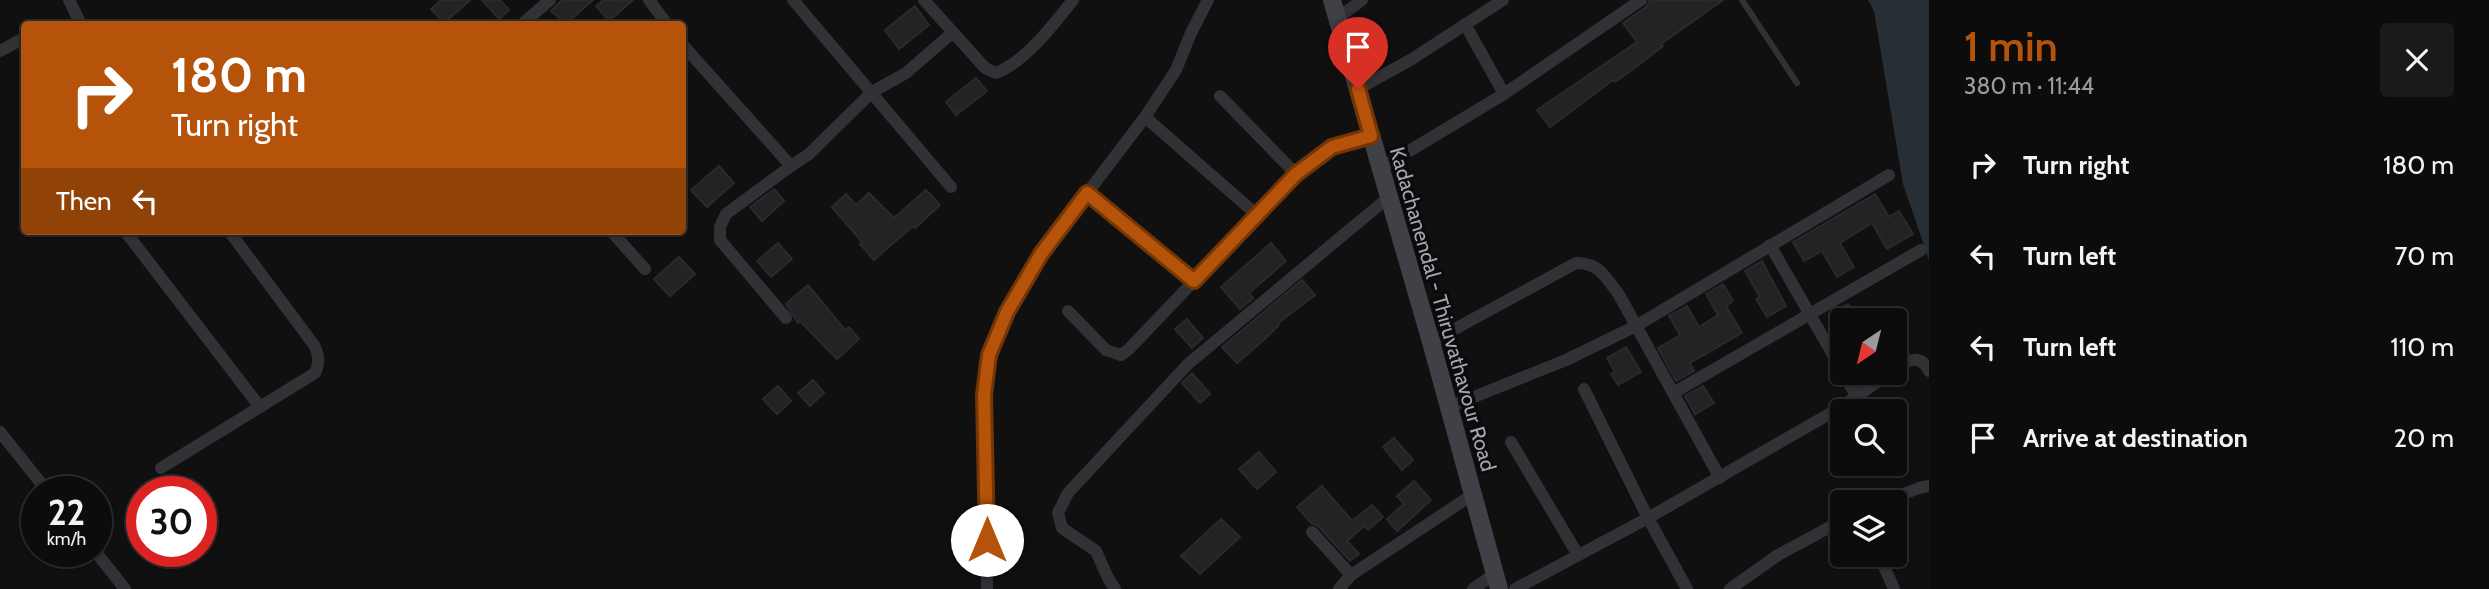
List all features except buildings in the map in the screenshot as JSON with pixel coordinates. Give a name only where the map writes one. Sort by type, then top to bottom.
[{"type":"main road","name":"Kadachanendal - Thiruvathavour Road","points":[[1332,0],[1431,342],[1496,582]]},
{"type":"street","points":[[69,0],[79,21]]},
{"type":"street","points":[[526,21],[550,0]]},
{"type":"street","points":[[649,0],[665,21]]},
{"type":"street","points":[[793,0],[951,187]]},
{"type":"street","points":[[924,0],[985,68],[996,73],[1009,68],[1028,51],[1073,0]]},
{"type":"street","points":[[987,589],[984,395],[989,355],[1007,312],[1041,254],[1145,117],[1176,70],[1208,0]]},
{"type":"street","points":[[1338,18],[1363,0]]},
{"type":"street","points":[[1358,89],[1412,59],[1503,0]]},
{"type":"street","points":[[1381,168],[1504,94],[1641,0]]},
{"type":"street","points":[[1465,24],[1504,94]]},
{"type":"street","points":[[786,318],[720,240],[720,227],[726,214],[809,154],[872,92],[906,73],[952,33]]},
{"type":"street","points":[[0,51],[21,40]]},
{"type":"street","points":[[686,49],[791,166]]},
{"type":"street","points":[[1220,96],[1296,174]]},
{"type":"street","points":[[1145,117],[1257,215]]},
{"type":"street","points":[[1068,311],[1106,349],[1121,355],[1296,174],[1332,147],[1371,136]]},
{"type":"street","points":[[1449,407],[1566,360],[1636,326],[1889,174]]},
{"type":"street","points":[[1087,193],[1194,281]]},
{"type":"street","points":[[1115,589],[1096,551],[1062,528],[1058,513],[1068,493],[1188,364],[1389,197]]},
{"type":"street","points":[[128,235],[260,407]]},
{"type":"street","points":[[162,468],[315,373],[319,364],[314,345],[232,235]]},
{"type":"street","points":[[615,235],[645,269]]},
{"type":"street","points":[[1770,245],[1830,350]]},
{"type":"street","points":[[1673,393],[1921,250]]},
{"type":"street","points":[[1431,342],[1576,263],[1588,263],[1598,268],[1618,293],[1720,478]]},
{"type":"street","points":[[1908,361],[1919,359],[1929,371]]},
{"type":"street","points":[[1850,385],[1857,397]]},
{"type":"street","points":[[1515,589],[1720,478],[1874,385]]},
{"type":"street","points":[[1584,389],[1647,518],[1687,589]]},
{"type":"street","points":[[0,432],[35,476]]},
{"type":"street","points":[[1511,442],[1578,555]]},
{"type":"street","points":[[1907,494],[1929,486]]},
{"type":"street","points":[[1339,589],[1351,575],[1472,495]]},
{"type":"street","points":[[1730,589],[1778,555],[1830,527]]},
{"type":"street","points":[[1312,532],[1351,575]]},
{"type":"street","points":[[108,567],[125,589]]},
{"type":"street","points":[[1884,567],[1894,589]]},
{"type":"street","points":[[1473,589],[1496,582]]},
{"type":"lane","points":[[1742,0],[1797,83]]},
{"type":"shaded area","points":[[1868,0],[1929,0],[1929,260],[1903,184],[1874,11]]},
{"type":"route","points":[[987,540],[984,395],[989,355],[1007,312],[1041,254],[1087,193],[1194,281],[1296,174],[1332,147],[1371,136],[1358,89]]}]
